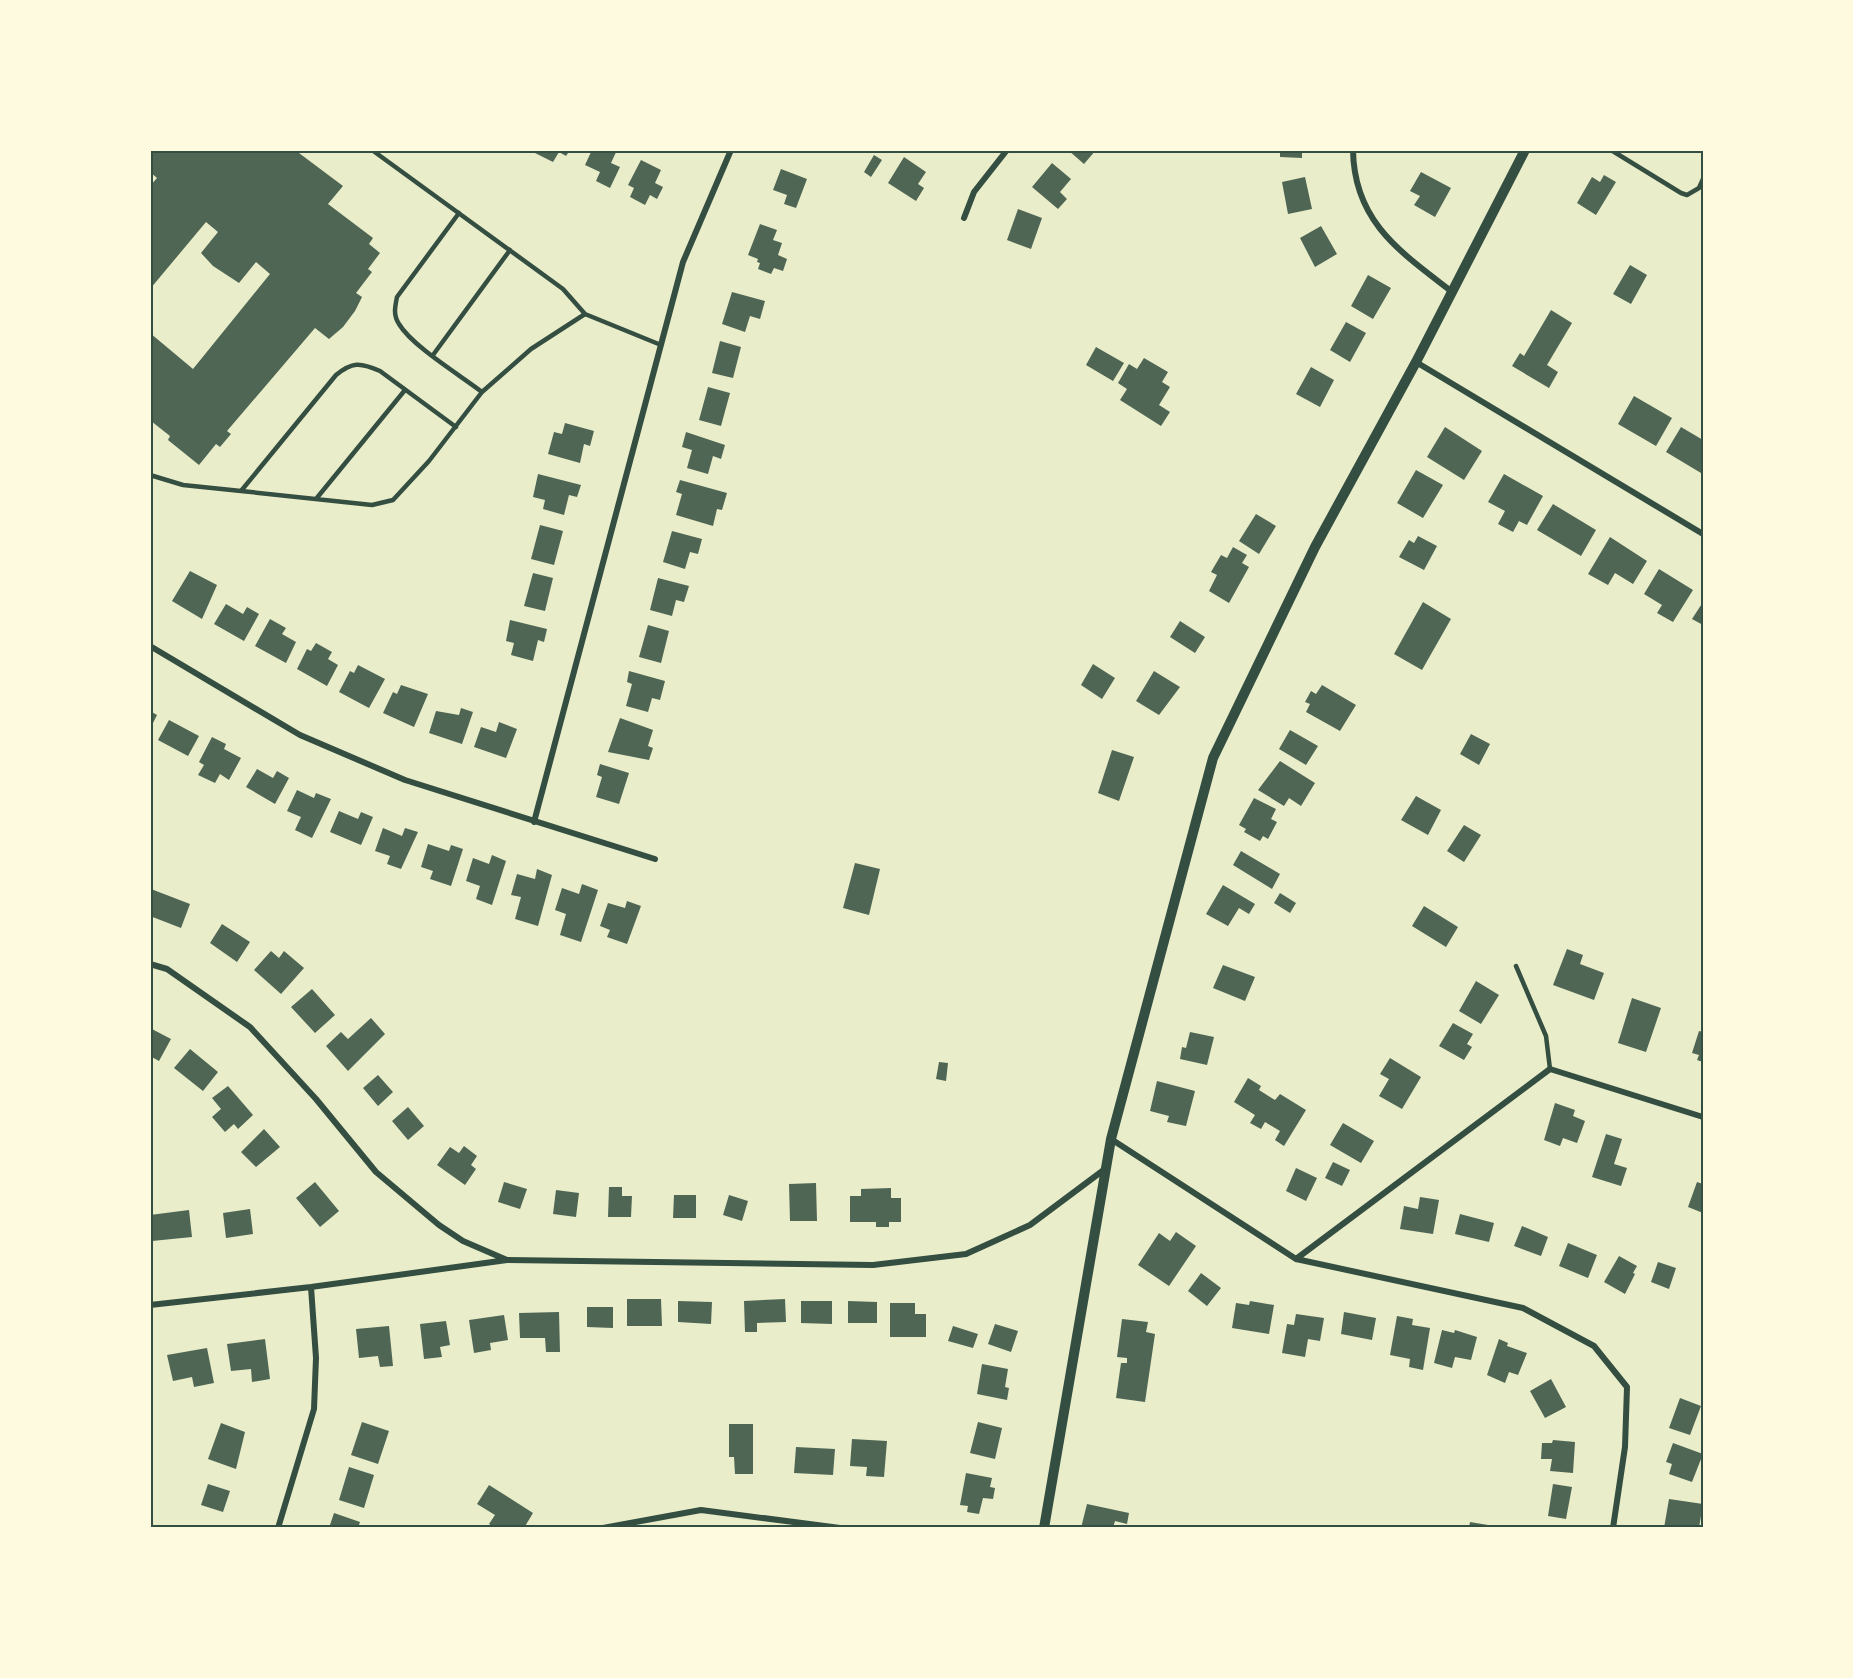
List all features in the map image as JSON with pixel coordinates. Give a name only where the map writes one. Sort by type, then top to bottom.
[{"type":"street","points":[[534,822],[683,262],[730,152],[722,150]]},
{"type":"street","points":[[964,218],[974,192],[1007,150]]},
{"type":"street","points":[[1353,150],[1353,175],[1361,200],[1385,236],[1451,291]]},
{"type":"street","points":[[1044,1528],[1111,1139],[1213,758],[1315,547],[1416,362],[1526,150]]},
{"type":"street","points":[[1416,362],[1703,534]]},
{"type":"street","points":[[150,646],[300,735],[405,780],[655,859]]},
{"type":"street","points":[[150,964],[167,969],[250,1027],[316,1099],[376,1172],[439,1226],[463,1241],[507,1260]]},
{"type":"street","points":[[1296,1259],[1550,1069],[1703,1118]]},
{"type":"street","points":[[1111,1139],[1296,1259],[1523,1308],[1594,1346],[1627,1388],[1625,1447],[1613,1528]]},
{"type":"street","points":[[150,1305],[311,1287],[507,1260],[873,1264],[966,1254],[1030,1225],[1106,1169]]},
{"type":"street","points":[[278,1528],[314,1409],[316,1358],[311,1287]]},
{"type":"street","points":[[603,1528],[700,1510],[840,1528]]},
{"type":"lane","points":[[372,150],[563,289],[585,314],[661,345]]},
{"type":"lane","points":[[1611,150],[1687,195],[1699,188],[1703,179]]},
{"type":"lane","points":[[459,213],[397,297],[394,311],[398,324],[412,339],[482,392]]},
{"type":"lane","points":[[433,355],[510,250]]},
{"type":"lane","points":[[150,475],[183,485],[372,506],[393,500],[429,461],[482,392],[531,349],[585,314]]},
{"type":"lane","points":[[241,491],[336,375],[349,365],[367,365],[380,371],[456,428]]},
{"type":"lane","points":[[316,499],[405,390]]},
{"type":"lane","points":[[1516,966],[1546,1036],[1550,1069]]},
{"type":"building","points":[[150,150],[295,150],[343,186],[328,204],[373,238],[369,244],[380,253],[368,269],[372,272],[356,293],[362,297],[355,311],[343,327],[329,339],[315,328],[227,431],[231,434],[220,447],[216,444],[199,465],[168,440],[170,436],[150,422],[150,333],[193,369],[270,274],[256,262],[239,283],[213,266],[201,253],[218,232],[206,222],[150,289],[150,186],[157,178],[150,172]]},
{"type":"building","points":[[536,150],[570,150],[566,156],[559,152],[553,162],[535,153]]},
{"type":"building","points":[[592,150],[617,150],[611,163],[620,167],[610,188],[596,181],[600,172],[585,165]]},
{"type":"building","points":[[1068,150],[1096,150],[1084,164]]},
{"type":"building","points":[[1280,150],[1302,150],[1302,158],[1280,157]]},
{"type":"building","points":[[874,155],[882,160],[871,177],[864,172]]},
{"type":"building","points":[[904,157],[926,172],[918,184],[924,188],[916,201],[888,183]]},
{"type":"building","points":[[641,160],[661,170],[655,183],[663,187],[657,199],[650,195],[645,205],[630,197],[634,188],[628,185]]},
{"type":"building","points":[[1052,163],[1071,179],[1060,192],[1067,199],[1058,209],[1032,187]]},
{"type":"building","points":[[781,169],[807,179],[796,208],[784,204],[787,195],[773,190]]},
{"type":"building","points":[[1421,172],[1451,188],[1435,217],[1414,205],[1420,196],[1410,191]]},
{"type":"building","points":[[1604,175],[1616,182],[1596,215],[1577,203],[1592,177],[1600,182]]},
{"type":"building","points":[[1305,177],[1312,209],[1288,214],[1282,182]]},
{"type":"building","points":[[1018,209],[1042,218],[1031,249],[1007,240]]},
{"type":"building","points":[[760,224],[777,230],[773,240],[782,243],[778,255],[787,259],[783,271],[774,268],[771,274],[758,269],[760,263],[757,262],[758,259],[748,255]]},
{"type":"building","points":[[1321,226],[1337,254],[1315,267],[1300,238]]},
{"type":"building","points":[[1630,265],[1647,275],[1631,304],[1613,294]]},
{"type":"building","points":[[1368,275],[1391,288],[1373,319],[1351,306]]},
{"type":"building","points":[[732,292],[765,301],[760,319],[750,316],[745,332],[722,324]]},
{"type":"building","points":[[1551,310],[1572,323],[1547,365],[1558,372],[1549,388],[1512,366],[1520,353],[1524,356]]},
{"type":"building","points":[[1346,322],[1366,333],[1350,362],[1330,350]]},
{"type":"building","points":[[720,341],[741,347],[733,378],[712,373]]},
{"type":"building","points":[[1096,347],[1124,363],[1113,381],[1086,365]]},
{"type":"building","points":[[1144,358],[1168,372],[1162,382],[1170,387],[1159,405],[1170,412],[1161,426],[1120,400],[1127,389],[1118,383],[1129,364],[1137,369]]},
{"type":"building","points":[[1311,367],[1334,380],[1320,407],[1296,394]]},
{"type":"building","points":[[708,387],[730,393],[721,426],[699,420]]},
{"type":"building","points":[[1634,396],[1672,418],[1656,446],[1618,424]]},
{"type":"building","points":[[565,423],[594,431],[590,446],[584,444],[580,463],[548,454],[554,432],[562,434]]},
{"type":"building","points":[[1445,427],[1482,451],[1464,480],[1427,457]]},
{"type":"building","points":[[1681,427],[1703,440],[1701,473],[1666,452]]},
{"type":"building","points":[[686,432],[725,445],[721,459],[713,456],[708,474],[687,468],[692,450],[682,447]]},
{"type":"building","points":[[1416,470],[1443,485],[1423,518],[1397,503]]},
{"type":"building","points":[[538,474],[581,485],[577,497],[569,495],[564,515],[543,509],[545,500],[533,497]]},
{"type":"building","points":[[1504,474],[1543,496],[1527,525],[1519,521],[1513,532],[1498,524],[1505,511],[1488,502]]},
{"type":"building","points":[[680,480],[727,493],[722,510],[717,509],[713,526],[676,515],[682,494],[676,492]]},
{"type":"building","points":[[1553,504],[1596,530],[1581,556],[1537,530]]},
{"type":"building","points":[[1256,514],[1276,526],[1259,554],[1239,541]]},
{"type":"building","points":[[540,525],[563,531],[554,565],[531,559]]},
{"type":"building","points":[[672,531],[702,539],[698,554],[690,552],[685,569],[663,562]]},
{"type":"building","points":[[1418,536],[1437,546],[1424,570],[1399,557],[1409,540],[1414,543]]},
{"type":"building","points":[[1610,537],[1647,561],[1633,584],[1615,573],[1608,585],[1588,574]]},
{"type":"building","points":[[1233,547],[1247,555],[1242,563],[1249,567],[1229,603],[1209,591],[1217,575],[1211,572],[1221,555],[1227,558]]},
{"type":"building","points":[[1659,569],[1693,590],[1673,622],[1657,613],[1662,605],[1644,594]]},
{"type":"building","points":[[190,571],[217,585],[202,619],[172,601]]},
{"type":"building","points":[[533,573],[553,578],[545,611],[524,606]]},
{"type":"building","points":[[658,578],[689,586],[684,602],[676,600],[672,616],[650,610]]},
{"type":"building","points":[[1423,602],[1451,619],[1422,670],[1394,654]]},
{"type":"building","points":[[1703,602],[1703,625],[1692,619]]},
{"type":"building","points":[[226,604],[243,614],[247,607],[259,614],[244,641],[214,624]]},
{"type":"building","points":[[270,619],[286,628],[282,634],[296,642],[286,663],[255,646]]},
{"type":"building","points":[[510,620],[547,629],[544,642],[538,640],[533,661],[511,655],[514,643],[506,641]]},
{"type":"building","points":[[1180,621],[1205,637],[1195,653],[1170,637]]},
{"type":"building","points":[[648,625],[669,631],[661,663],[639,657]]},
{"type":"building","points":[[316,643],[332,652],[328,659],[338,665],[327,686],[297,669],[307,649],[311,651]]},
{"type":"building","points":[[1093,664],[1115,678],[1102,699],[1081,685]]},
{"type":"building","points":[[358,665],[385,679],[369,708],[339,692],[350,671],[354,673]]},
{"type":"building","points":[[629,671],[665,681],[660,700],[652,698],[648,712],[626,706],[632,684],[627,682]]},
{"type":"building","points":[[1154,671],[1180,687],[1159,715],[1136,701]]},
{"type":"building","points":[[401,685],[428,694],[414,727],[383,713],[393,692],[397,694]]},
{"type":"building","points":[[1322,685],[1356,705],[1340,731],[1306,712],[1310,704],[1305,702],[1311,691],[1316,694]]},
{"type":"building","points":[[461,708],[473,712],[462,744],[429,733],[436,711],[459,715]]},
{"type":"building","points":[[150,711],[157,715],[150,729]]},
{"type":"building","points":[[620,718],[653,730],[648,746],[653,748],[649,760],[608,752]]},
{"type":"building","points":[[169,720],[199,736],[188,756],[158,740]]},
{"type":"building","points":[[499,722],[517,729],[506,758],[474,747],[481,727],[496,732]]},
{"type":"building","points":[[1290,730],[1318,746],[1306,765],[1279,749]]},
{"type":"building","points":[[1471,734],[1490,744],[1479,765],[1460,754]]},
{"type":"building","points":[[212,737],[226,744],[224,749],[241,758],[229,780],[220,774],[215,783],[198,775],[204,765],[199,762]]},
{"type":"building","points":[[1112,750],[1134,757],[1119,801],[1098,793]]},
{"type":"building","points":[[1280,761],[1315,783],[1301,806],[1289,798],[1284,806],[1258,790]]},
{"type":"building","points":[[600,764],[629,773],[619,804],[596,797],[602,777],[597,775]]},
{"type":"building","points":[[257,769],[273,778],[277,771],[289,778],[275,804],[246,787]]},
{"type":"building","points":[[297,790],[314,798],[316,793],[331,799],[312,838],[295,830],[301,817],[287,811]]},
{"type":"building","points":[[1416,796],[1441,810],[1428,835],[1401,820]]},
{"type":"building","points":[[1254,798],[1276,809],[1271,819],[1277,822],[1268,839],[1263,836],[1260,841],[1244,832],[1246,829],[1239,825]]},
{"type":"building","points":[[339,811],[358,819],[361,812],[373,817],[361,845],[330,832]]},
{"type":"building","points":[[1464,825],[1481,835],[1464,862],[1447,851]]},
{"type":"building","points":[[383,828],[402,836],[405,828],[418,832],[401,869],[387,864],[390,856],[375,851]]},
{"type":"building","points":[[428,844],[449,851],[451,845],[463,849],[451,886],[430,879],[433,871],[421,867]]},
{"type":"building","points":[[1241,851],[1280,874],[1272,889],[1233,865]]},
{"type":"building","points":[[492,855],[506,861],[492,905],[476,899],[480,886],[466,881],[473,858],[489,864]]},
{"type":"building","points":[[855,863],[880,869],[869,915],[843,908]]},
{"type":"building","points":[[537,869],[552,875],[538,926],[515,919],[521,897],[511,895],[517,874],[535,879]]},
{"type":"building","points":[[582,884],[598,890],[581,942],[560,935],[566,914],[555,910],[562,888],[579,894]]},
{"type":"building","points":[[1223,885],[1255,904],[1249,914],[1239,908],[1228,926],[1206,914]]},
{"type":"building","points":[[151,889],[190,904],[181,928],[150,916]]},
{"type":"building","points":[[1280,893],[1296,903],[1290,913],[1274,903]]},
{"type":"building","points":[[627,901],[641,906],[627,944],[607,937],[610,930],[600,926],[608,903],[625,908]]},
{"type":"building","points":[[1424,906],[1458,927],[1446,947],[1412,926]]},
{"type":"building","points":[[222,924],[250,942],[237,962],[210,943]]},
{"type":"building","points":[[1567,949],[1583,955],[1580,964],[1604,973],[1594,1000],[1553,985]]},
{"type":"building","points":[[271,951],[279,958],[284,951],[304,968],[281,994],[254,970]]},
{"type":"building","points":[[1223,965],[1255,977],[1245,1001],[1213,988]]},
{"type":"building","points":[[1476,981],[1499,995],[1481,1024],[1459,1011]]},
{"type":"building","points":[[312,989],[335,1015],[315,1033],[291,1007]]},
{"type":"building","points":[[1632,998],[1661,1008],[1646,1052],[1618,1043]]},
{"type":"building","points":[[371,1018],[385,1034],[348,1071],[326,1046],[341,1032],[348,1039]]},
{"type":"building","points":[[1453,1023],[1473,1034],[1467,1044],[1472,1047],[1464,1060],[1439,1046]]},
{"type":"building","points":[[150,1028],[171,1039],[159,1061],[150,1056]]},
{"type":"building","points":[[1699,1031],[1703,1032],[1703,1062],[1697,1060],[1699,1055],[1692,1053]]},
{"type":"building","points":[[1190,1032],[1214,1037],[1207,1065],[1180,1059],[1182,1047],[1186,1048]]},
{"type":"building","points":[[190,1049],[218,1072],[203,1091],[174,1068]]},
{"type":"building","points":[[1390,1058],[1421,1077],[1402,1109],[1379,1096],[1389,1079],[1380,1074]]},
{"type":"building","points":[[939,1062],[948,1063],[946,1081],[936,1079]]},
{"type":"building","points":[[378,1075],[393,1092],[378,1106],[363,1088]]},
{"type":"building","points":[[1248,1078],[1261,1086],[1259,1090],[1275,1100],[1280,1094],[1306,1110],[1284,1146],[1275,1140],[1280,1131],[1265,1122],[1261,1129],[1250,1123],[1255,1115],[1234,1102]]},
{"type":"building","points":[[1157,1081],[1195,1091],[1186,1126],[1167,1122],[1169,1116],[1150,1111]]},
{"type":"building","points":[[228,1086],[253,1115],[238,1129],[234,1124],[225,1132],[212,1117],[221,1109],[212,1098]]},
{"type":"building","points":[[1555,1103],[1575,1110],[1573,1116],[1585,1121],[1577,1143],[1563,1138],[1560,1146],[1544,1140]]},
{"type":"building","points":[[408,1107],[424,1126],[408,1140],[392,1121]]},
{"type":"building","points":[[1343,1123],[1374,1141],[1361,1163],[1330,1145]]},
{"type":"building","points":[[264,1129],[280,1147],[256,1167],[241,1152]]},
{"type":"building","points":[[1606,1134],[1622,1139],[1614,1164],[1627,1168],[1621,1186],[1592,1177]]},
{"type":"building","points":[[464,1146],[477,1156],[471,1165],[476,1169],[465,1185],[437,1165],[450,1147],[459,1153]]},
{"type":"building","points":[[1333,1162],[1350,1170],[1342,1186],[1325,1178]]},
{"type":"building","points":[[1296,1168],[1317,1178],[1306,1201],[1286,1191]]},
{"type":"building","points":[[315,1182],[339,1211],[320,1227],[296,1198]]},
{"type":"building","points":[[504,1182],[527,1189],[520,1209],[498,1202]]},
{"type":"building","points":[[1697,1182],[1703,1184],[1703,1213],[1688,1207]]},
{"type":"building","points":[[816,1183],[817,1221],[790,1221],[789,1184]]},
{"type":"building","points":[[609,1187],[622,1187],[622,1196],[632,1196],[631,1217],[608,1217]]},
{"type":"building","points":[[891,1188],[891,1198],[901,1198],[901,1222],[889,1222],[889,1227],[876,1227],[876,1222],[850,1222],[850,1196],[861,1196],[861,1189]]},
{"type":"building","points":[[556,1190],[579,1193],[576,1217],[553,1214]]},
{"type":"building","points":[[674,1195],[696,1195],[696,1218],[673,1218]]},
{"type":"building","points":[[729,1195],[748,1201],[742,1221],[723,1215]]},
{"type":"building","points":[[1420,1197],[1439,1200],[1433,1234],[1400,1229],[1404,1206],[1418,1209]]},
{"type":"building","points":[[250,1209],[253,1234],[226,1238],[223,1213]]},
{"type":"building","points":[[189,1210],[192,1237],[152,1241],[150,1215]]},
{"type":"building","points":[[1460,1214],[1494,1223],[1489,1242],[1455,1234]]},
{"type":"building","points":[[1522,1226],[1548,1237],[1541,1256],[1514,1246]]},
{"type":"building","points":[[1176,1232],[1196,1246],[1169,1286],[1138,1265],[1159,1233],[1170,1241]]},
{"type":"building","points":[[1568,1243],[1597,1255],[1588,1278],[1559,1266]]},
{"type":"building","points":[[1619,1256],[1637,1266],[1625,1294],[1604,1282]]},
{"type":"building","points":[[1658,1262],[1676,1268],[1669,1289],[1651,1282]]},
{"type":"building","points":[[1201,1273],[1221,1288],[1207,1306],[1188,1291]]},
{"type":"building","points":[[627,1299],[661,1299],[662,1326],[627,1326]]},
{"type":"building","points":[[785,1299],[786,1322],[757,1323],[757,1332],[745,1332],[744,1301]]},
{"type":"building","points":[[678,1301],[712,1302],[711,1324],[678,1322]]},
{"type":"building","points":[[801,1301],[832,1301],[832,1324],[801,1323]]},
{"type":"building","points":[[848,1301],[877,1302],[877,1323],[848,1323]]},
{"type":"building","points":[[1250,1301],[1274,1305],[1269,1334],[1232,1328],[1236,1303],[1249,1305]]},
{"type":"building","points":[[890,1303],[915,1303],[915,1314],[926,1314],[926,1337],[890,1337]]},
{"type":"building","points":[[587,1307],[613,1307],[613,1328],[587,1327]]},
{"type":"building","points":[[559,1312],[560,1352],[546,1352],[545,1338],[520,1338],[519,1313]]},
{"type":"building","points":[[1344,1312],[1376,1318],[1372,1340],[1341,1334]]},
{"type":"building","points":[[1296,1314],[1324,1318],[1320,1341],[1308,1339],[1305,1357],[1282,1353],[1287,1324],[1294,1325]]},
{"type":"building","points":[[504,1315],[508,1340],[490,1343],[491,1350],[474,1353],[469,1320]]},
{"type":"building","points":[[1397,1316],[1413,1319],[1412,1325],[1430,1328],[1423,1370],[1409,1367],[1410,1359],[1390,1355]]},
{"type":"building","points":[[1122,1319],[1148,1322],[1146,1332],[1155,1334],[1145,1402],[1116,1398],[1121,1363],[1127,1363],[1127,1358],[1117,1357]]},
{"type":"building","points":[[446,1321],[450,1345],[440,1347],[442,1357],[424,1359],[420,1324]]},
{"type":"building","points":[[995,1324],[1018,1331],[1011,1352],[988,1344]]},
{"type":"building","points":[[389,1326],[393,1366],[380,1367],[378,1356],[359,1358],[356,1329]]},
{"type":"building","points":[[953,1326],[978,1334],[973,1348],[948,1341]]},
{"type":"building","points":[[1442,1330],[1454,1333],[1455,1330],[1477,1337],[1471,1360],[1455,1357],[1452,1368],[1434,1363]]},
{"type":"building","points":[[265,1339],[270,1379],[252,1382],[251,1369],[231,1371],[227,1344]]},
{"type":"building","points":[[1499,1339],[1508,1343],[1507,1346],[1527,1353],[1518,1375],[1509,1372],[1505,1383],[1487,1375]]},
{"type":"building","points":[[207,1348],[214,1383],[194,1387],[192,1377],[173,1381],[167,1355]]},
{"type":"building","points":[[982,1364],[1008,1369],[1005,1387],[1009,1388],[1007,1400],[977,1394]]},
{"type":"building","points":[[1551,1379],[1566,1407],[1545,1418],[1530,1391]]},
{"type":"building","points":[[1680,1398],[1701,1406],[1690,1435],[1669,1428]]},
{"type":"building","points":[[362,1422],[389,1431],[378,1464],[351,1455]]},
{"type":"building","points":[[978,1422],[1002,1428],[995,1459],[970,1453]]},
{"type":"building","points":[[221,1423],[245,1432],[236,1469],[208,1459]]},
{"type":"building","points":[[729,1424],[753,1424],[753,1474],[735,1474],[734,1457],[729,1457]]},
{"type":"building","points":[[852,1439],[887,1441],[884,1477],[866,1476],[867,1467],[850,1466]]},
{"type":"building","points":[[1553,1440],[1575,1442],[1573,1473],[1550,1471],[1552,1459],[1541,1459],[1542,1443],[1552,1443]]},
{"type":"building","points":[[1673,1443],[1703,1454],[1692,1482],[1669,1474],[1672,1464],[1666,1462]]},
{"type":"building","points":[[796,1447],[835,1449],[833,1475],[794,1473]]},
{"type":"building","points":[[349,1467],[374,1475],[364,1508],[339,1500]]},
{"type":"building","points":[[966,1473],[992,1478],[990,1487],[995,1488],[993,1499],[983,1498],[979,1514],[967,1512],[968,1506],[960,1505]]},
{"type":"building","points":[[208,1484],[230,1491],[223,1512],[201,1505]]},
{"type":"building","points":[[1553,1484],[1572,1487],[1566,1519],[1548,1516]]},
{"type":"building","points":[[489,1485],[533,1513],[524,1528],[495,1528],[489,1524],[495,1515],[477,1504]]},
{"type":"building","points":[[1669,1499],[1703,1504],[1699,1528],[1664,1528]]},
{"type":"building","points":[[1087,1504],[1129,1513],[1127,1524],[1115,1521],[1113,1528],[1081,1528]]},
{"type":"building","points":[[334,1513],[360,1522],[358,1528],[329,1528]]},
{"type":"building","points":[[1470,1522],[1488,1525],[1488,1528],[1469,1528]]}]
